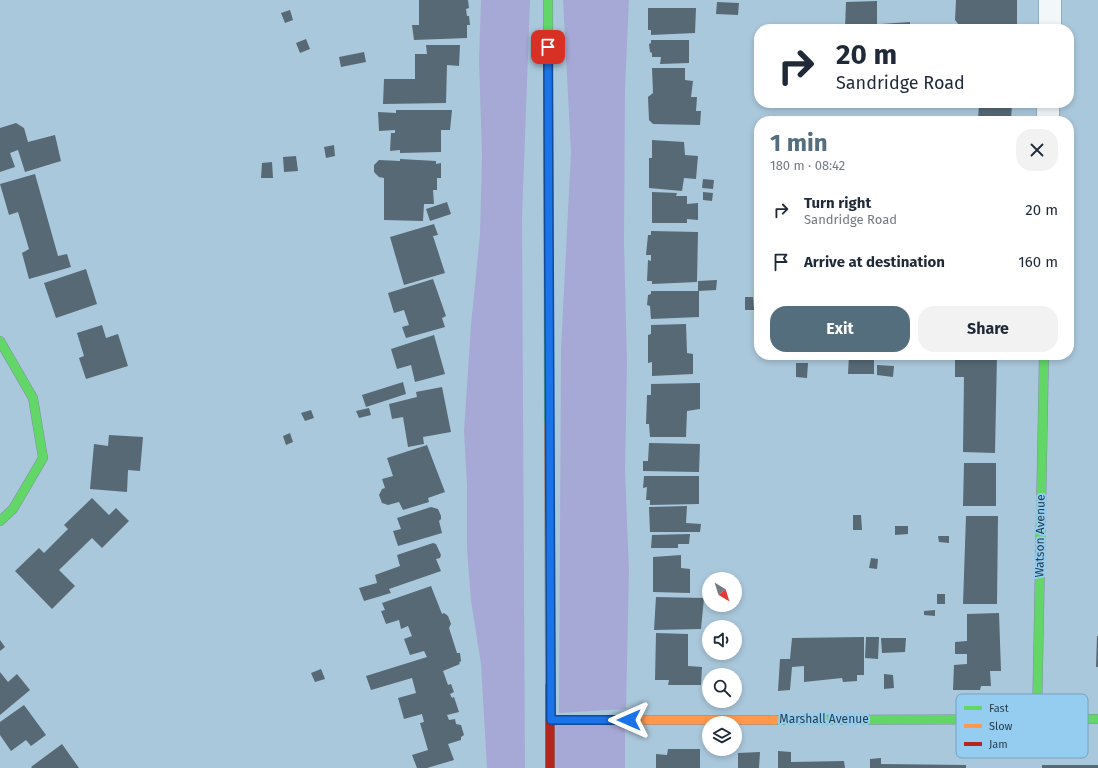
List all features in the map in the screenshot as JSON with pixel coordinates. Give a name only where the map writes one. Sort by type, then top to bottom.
[{"type":"street","points":[[548,0],[550,768]]},
{"type":"street","points":[[1050,0],[1050,24]]},
{"type":"street","points":[[0,341],[33,398],[43,458],[13,509],[0,521]]},
{"type":"street","name":"Watson Avenue","points":[[1037,694],[1044,360]]},
{"type":"street","name":"Marshall Avenue","points":[[551,720],[956,718]]},
{"type":"street","name":"Marshall Avenue","points":[[1088,719],[1098,719]]},
{"type":"shaded area","points":[[481,0],[530,0],[522,218],[525,768],[487,768],[481,664],[471,601],[467,549],[467,486],[464,431],[471,325],[480,234],[482,155],[479,61]]},
{"type":"shaded area","points":[[563,0],[629,0],[625,88],[624,244],[627,362],[625,471],[629,571],[626,709],[559,713],[561,349],[571,152]]},
{"type":"shaded area","points":[[625,718],[625,768],[554,768],[551,720]]},
{"type":"building","points":[[419,0],[468,0],[469,8],[466,9],[467,16],[469,16],[470,25],[467,25],[467,38],[414,40],[412,25],[419,25]]},
{"type":"building","points":[[956,0],[1017,0],[1017,24],[958,24],[955,20]]},
{"type":"building","points":[[877,1],[877,24],[845,24],[846,2]]},
{"type":"building","points":[[717,2],[739,3],[738,15],[716,14]]},
{"type":"building","points":[[648,8],[696,8],[695,33],[651,35],[651,30],[648,30]]},
{"type":"building","points":[[290,10],[293,20],[285,23],[281,13]]},
{"type":"building","points":[[910,22],[910,24],[881,24]]},
{"type":"building","points":[[306,39],[310,49],[300,53],[296,43]]},
{"type":"building","points":[[651,40],[689,40],[689,63],[660,64],[661,57],[652,57],[652,53],[650,52],[649,44],[651,43]]},
{"type":"building","points":[[426,45],[460,45],[459,66],[447,65],[446,103],[383,104],[384,79],[415,79],[415,54],[427,54]]},
{"type":"building","points":[[364,52],[366,62],[341,67],[339,57]]},
{"type":"building","points":[[652,68],[685,68],[685,80],[693,81],[691,97],[697,97],[696,111],[701,111],[700,125],[653,124],[649,120],[648,97],[653,93]]},
{"type":"building","points":[[979,108],[1012,108],[1011,116],[978,116]]},
{"type":"building","points":[[396,110],[452,110],[450,130],[441,130],[441,152],[400,153],[400,150],[390,151],[391,133],[395,133],[395,130],[379,131],[378,112],[396,113]]},
{"type":"building","points":[[16,123],[24,128],[28,142],[55,135],[61,161],[25,172],[18,150],[10,153],[15,167],[0,172],[0,128]]},
{"type":"building","points":[[652,140],[684,142],[685,155],[698,156],[696,179],[684,178],[682,191],[649,188],[649,158],[652,158]]},
{"type":"building","points":[[334,145],[335,156],[326,158],[324,147]]},
{"type":"building","points":[[296,156],[298,171],[284,172],[283,157]]},
{"type":"building","points":[[400,159],[436,161],[436,164],[441,163],[441,178],[437,178],[437,190],[433,190],[434,204],[424,204],[423,221],[384,220],[384,178],[379,177],[374,172],[374,165],[379,160],[400,161]]},
{"type":"building","points":[[272,162],[273,178],[261,178],[262,163]]},
{"type":"building","points":[[35,174],[58,256],[67,254],[71,267],[29,279],[22,253],[29,249],[18,212],[9,215],[0,184]]},
{"type":"building","points":[[703,179],[714,180],[713,189],[702,188]]},
{"type":"building","points":[[652,192],[677,193],[676,196],[687,196],[687,204],[698,203],[698,220],[687,219],[687,223],[652,223]]},
{"type":"building","points":[[703,192],[713,193],[712,201],[703,200]]},
{"type":"building","points":[[447,202],[451,214],[430,221],[426,209]]},
{"type":"building","points":[[434,224],[438,235],[433,236],[445,273],[404,285],[390,237]]},
{"type":"building","points":[[651,231],[698,232],[697,282],[652,284],[652,281],[647,281],[648,260],[651,261],[651,255],[646,255],[648,235],[651,235]]},
{"type":"building","points":[[86,269],[97,304],[56,318],[44,283]]},
{"type":"building","points":[[433,279],[446,316],[442,318],[445,327],[406,338],[402,327],[409,325],[404,310],[394,313],[388,293]]},
{"type":"building","points":[[717,280],[716,290],[698,291],[698,281]]},
{"type":"building","points":[[651,291],[699,291],[699,317],[651,319],[650,306],[647,305],[648,295],[651,294]]},
{"type":"building","points":[[745,297],[753,297],[754,310],[745,310]]},
{"type":"building","points":[[686,324],[687,353],[693,354],[693,374],[652,376],[652,362],[648,363],[648,335],[651,334],[651,325]]},
{"type":"building","points":[[102,325],[106,338],[118,334],[128,366],[86,379],[79,358],[84,356],[77,333]]},
{"type":"building","points":[[434,335],[445,374],[415,382],[411,365],[397,369],[391,349]]},
{"type":"building","points":[[849,360],[874,360],[874,374],[848,374]]},
{"type":"building","points":[[955,360],[997,360],[995,453],[963,452],[964,377],[955,377]]},
{"type":"building","points":[[796,363],[808,363],[807,378],[796,377]]},
{"type":"building","points":[[877,365],[894,366],[893,377],[877,375]]},
{"type":"building","points":[[403,382],[406,394],[366,407],[362,395]]},
{"type":"building","points":[[700,383],[700,409],[687,411],[686,437],[650,437],[649,424],[646,424],[647,395],[651,395],[651,384]]},
{"type":"building","points":[[442,387],[451,432],[423,437],[424,444],[408,447],[403,417],[392,419],[389,404],[417,397],[416,392]]},
{"type":"building","points":[[369,408],[371,415],[359,418],[356,411]]},
{"type":"building","points":[[311,410],[314,418],[305,421],[301,413]]},
{"type":"building","points":[[290,433],[293,442],[286,445],[283,436]]},
{"type":"building","points":[[109,435],[143,437],[140,471],[128,470],[127,492],[90,489],[94,444],[108,446]]},
{"type":"building","points":[[649,443],[700,444],[699,472],[643,471],[643,461],[648,461]]},
{"type":"building","points":[[427,445],[445,492],[428,498],[429,502],[403,510],[399,502],[388,505],[382,503],[379,495],[382,489],[385,488],[382,479],[393,476],[387,458]]},
{"type":"building","points":[[964,463],[996,463],[996,506],[963,506]]},
{"type":"building","points":[[644,476],[699,476],[699,504],[650,505],[650,500],[646,500],[647,487],[643,488]]},
{"type":"building","points":[[92,498],[109,515],[116,508],[129,521],[102,548],[92,538],[59,570],[75,586],[52,609],[15,571],[39,548],[44,553],[68,529],[64,525]]},
{"type":"building","points":[[687,506],[686,523],[701,524],[700,532],[650,532],[649,507]]},
{"type":"building","points":[[431,507],[438,509],[441,516],[439,521],[442,533],[398,546],[393,531],[401,529],[397,518]]},
{"type":"building","points":[[853,515],[861,515],[862,530],[853,530]]},
{"type":"building","points":[[966,516],[998,516],[997,604],[963,604]]},
{"type":"building","points":[[895,526],[908,526],[908,534],[895,535]]},
{"type":"building","points":[[690,534],[689,544],[678,544],[678,548],[651,548],[652,535]]},
{"type":"building","points":[[938,536],[949,536],[949,543],[939,542]]},
{"type":"building","points":[[433,543],[436,544],[441,555],[440,558],[436,559],[441,571],[389,589],[391,593],[364,601],[359,588],[377,583],[375,575],[400,566],[397,555]]},
{"type":"building","points":[[681,555],[681,568],[690,569],[690,593],[653,592],[653,557]]},
{"type":"building","points":[[871,558],[878,559],[877,569],[869,568]]},
{"type":"building","points":[[431,586],[442,614],[444,613],[448,616],[451,624],[449,628],[457,653],[460,653],[460,664],[443,671],[448,685],[451,684],[454,692],[450,694],[452,698],[454,697],[459,712],[447,715],[449,720],[455,719],[456,724],[461,725],[464,735],[461,737],[461,740],[448,744],[454,760],[427,768],[417,768],[412,755],[428,750],[420,723],[424,722],[422,714],[404,719],[398,698],[416,693],[412,678],[371,690],[366,676],[427,657],[424,651],[410,655],[404,639],[412,636],[408,626],[401,629],[399,620],[386,624],[381,611],[385,610],[382,603]]},
{"type":"building","points":[[937,594],[945,594],[945,604],[937,604]]},
{"type":"building","points":[[656,597],[702,598],[701,629],[654,630]]},
{"type":"building","points":[[935,610],[935,616],[924,615],[924,611]]},
{"type":"building","points":[[999,613],[1001,671],[990,671],[991,686],[981,686],[980,690],[953,690],[954,665],[967,664],[967,654],[955,654],[955,642],[967,641],[967,614]]},
{"type":"building","points":[[656,633],[688,634],[688,666],[702,667],[701,685],[668,685],[669,680],[655,680]]},
{"type":"building","points":[[1097,636],[1098,667],[1096,667]]},
{"type":"building","points":[[864,637],[864,675],[857,675],[857,681],[843,682],[842,678],[804,682],[804,666],[792,667],[790,690],[778,691],[780,659],[790,659],[792,638]]},
{"type":"building","points":[[866,637],[879,637],[878,659],[865,658]]},
{"type":"building","points":[[881,638],[906,638],[905,652],[882,653]]},
{"type":"building","points":[[0,640],[5,647],[0,651]]},
{"type":"building","points":[[321,669],[325,679],[315,682],[311,673]]},
{"type":"building","points":[[0,672],[8,682],[17,674],[30,690],[0,715]]},
{"type":"building","points":[[884,674],[893,675],[894,688],[884,689]]},
{"type":"building","points":[[24,705],[46,735],[31,746],[26,740],[11,751],[0,735],[0,722]]},
{"type":"building","points":[[62,744],[79,768],[31,767]]},
{"type":"building","points":[[668,749],[700,749],[700,768],[656,768],[656,754],[667,755]]},
{"type":"building","points":[[778,751],[791,752],[791,762],[844,761],[845,768],[778,768]]},
{"type":"building","points":[[760,752],[759,768],[738,768],[738,756],[742,756],[742,753]]},
{"type":"building","points":[[881,758],[881,764],[966,765],[966,768],[870,768],[870,759]]},
{"type":"building","points":[[1042,765],[1098,765],[1098,768],[1042,768]]},
{"type":"traffic: fast","points":[[548,0],[549,424]]},
{"type":"traffic: fast","points":[[0,341],[33,398],[43,458],[13,509],[0,521]]},
{"type":"traffic: fast","points":[[1037,694],[1044,360]]},
{"type":"traffic: fast","points":[[775,720],[956,719]]},
{"type":"traffic: fast","points":[[1088,719],[1098,719]]},
{"type":"traffic: slow","points":[[549,424],[550,685]]},
{"type":"traffic: slow","points":[[551,720],[775,720]]},
{"type":"traffic: jam","points":[[550,685],[550,768]]},
{"type":"route","points":[[548,47],[551,720],[629,720]]}]
